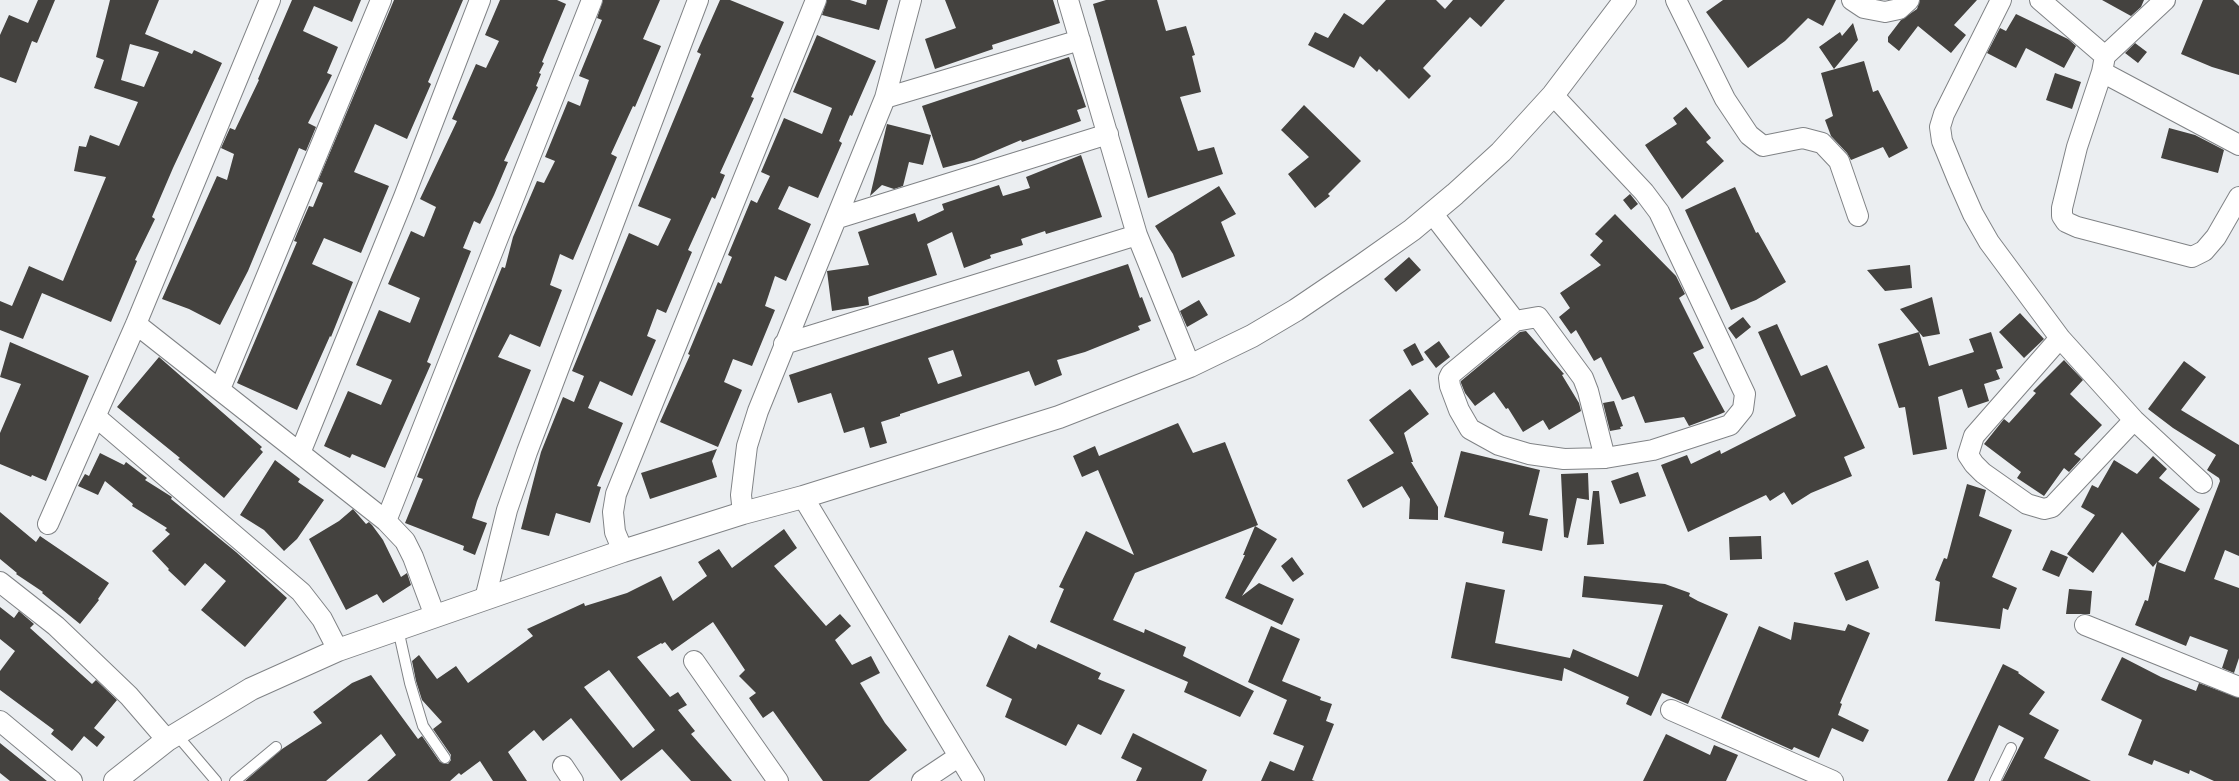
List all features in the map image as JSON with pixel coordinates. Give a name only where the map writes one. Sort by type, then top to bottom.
[{"type":"street","points":[[48,524],[136,324],[270,0]]},
{"type":"street","points":[[220,389],[381,0]]},
{"type":"street","points":[[300,453],[407,189],[480,0]]},
{"type":"street","points":[[386,521],[592,0]]},
{"type":"street","points":[[485,599],[507,510],[527,452],[698,0]]},
{"type":"street","points":[[623,551],[615,532],[613,512],[616,494],[816,0]]},
{"type":"street","points":[[743,513],[741,495],[747,446],[784,344],[838,218],[885,98],[911,0]]},
{"type":"street","points":[[1068,0],[1137,235],[1190,366]]},
{"type":"street","points":[[115,781],[171,737],[251,689],[338,650],[623,551],[743,513],[803,497],[1059,417],[1190,366],[1252,336],[1296,310],[1406,235],[1501,152],[1553,95],[1625,0]]},
{"type":"street","points":[[1676,0],[1725,99],[1749,134],[1763,146],[1802,138],[1822,143],[1839,162],[1858,216]]},
{"type":"street","points":[[1852,0],[1864,8],[1885,12],[1898,9],[1909,0]]},
{"type":"street","points":[[2001,0],[1944,114],[1940,127],[1942,140],[1973,214],[1990,242],[2060,338],[2134,420],[2202,483]]},
{"type":"street","points":[[2040,0],[2104,64],[2239,145]]},
{"type":"street","points":[[2166,0],[2104,64],[2077,147],[2062,208],[2062,216],[2066,222],[2084,229],[2192,257],[2204,251],[2216,237],[2239,197]]},
{"type":"street","points":[[885,98],[1080,40]]},
{"type":"street","points":[[1553,95],[1644,192],[1659,212],[1745,394],[1743,409],[1730,425],[1653,450],[1604,458],[1564,459],[1529,454],[1499,445],[1470,429],[1459,410],[1449,378],[1455,370],[1515,321],[1538,317],[1583,378],[1588,391],[1604,458]]},
{"type":"street","points":[[838,218],[1108,134]]},
{"type":"street","points":[[1432,213],[1515,321]]},
{"type":"street","points":[[784,344],[1137,235]]},
{"type":"street","points":[[136,324],[386,521],[405,541],[413,557],[435,616]]},
{"type":"street","points":[[2060,338],[1974,436],[1968,455],[1974,464],[1983,473],[2026,504],[2044,509],[2052,507],[2134,420]]},
{"type":"street","points":[[96,417],[301,592],[322,619],[338,650]]},
{"type":"street","points":[[803,497],[974,781]]},
{"type":"street","points":[[0,582],[56,626],[171,737]]},
{"type":"street","points":[[2085,625],[2239,687]]},
{"type":"street","points":[[694,661],[778,781]]},
{"type":"street","points":[[1671,710],[1833,781]]},
{"type":"street","points":[[0,720],[72,781]]},
{"type":"street","points":[[922,781],[958,756]]},
{"type":"lane","points":[[398,629],[410,683],[423,726],[445,758]]},
{"type":"lane","points":[[171,737],[216,781]]},
{"type":"lane","points":[[235,781],[276,747]]},
{"type":"lane","points":[[1995,781],[2012,748]]},
{"type":"building","points":[[38,0],[55,0],[37,43],[32,41],[16,83],[0,77],[0,35],[9,15],[28,23]]},
{"type":"building","points":[[110,0],[159,0],[145,34],[192,54],[194,50],[222,63],[152,217],[155,219],[135,260],[137,261],[111,322],[42,293],[23,339],[0,330],[0,301],[12,306],[29,266],[63,281],[106,177],[74,171],[79,146],[86,147],[90,135],[119,146],[138,102],[94,88],[104,60],[96,57]],"holes":[[[130,44],[159,52],[144,87],[121,80]]]},
{"type":"building","points":[[292,0],[361,0],[352,22],[314,6],[303,31],[338,47],[327,73],[332,75],[308,123],[316,127],[306,151],[299,148],[248,271],[220,325],[189,309],[162,299],[217,176],[227,180],[234,154],[221,148],[230,128],[235,130],[259,80],[258,79]]},
{"type":"building","points":[[394,0],[463,0],[428,82],[431,84],[407,139],[375,124],[354,172],[389,186],[361,253],[324,238],[312,264],[353,282],[331,337],[330,336],[297,410],[237,383],[297,242],[294,241],[299,229],[309,206],[313,207],[323,183],[318,181]]},
{"type":"building","points":[[500,0],[557,0],[566,4],[542,62],[544,63],[539,73],[541,74],[536,86],[538,87],[504,161],[508,162],[480,224],[474,221],[463,248],[471,251],[427,362],[431,364],[385,468],[352,454],[350,458],[324,446],[348,391],[381,405],[392,380],[356,365],[379,310],[410,323],[420,298],[388,284],[411,231],[424,237],[436,207],[420,199],[457,121],[452,119],[476,64],[486,68],[499,41],[485,35]]},
{"type":"building","points":[[603,0],[660,0],[643,39],[661,46],[635,107],[633,106],[611,154],[617,157],[573,260],[560,254],[550,285],[562,290],[540,347],[510,334],[498,357],[531,370],[477,501],[472,518],[487,523],[475,555],[463,550],[464,546],[405,523],[423,479],[417,477],[502,267],[505,268],[513,237],[537,181],[544,183],[555,161],[545,157],[568,101],[580,106],[589,80],[579,76],[602,20],[597,18]]},
{"type":"building","points":[[720,0],[730,0],[784,22],[751,97],[754,98],[720,173],[725,175],[715,199],[712,197],[688,250],[692,252],[666,313],[657,309],[647,336],[656,340],[632,396],[600,381],[588,408],[623,423],[597,486],[601,487],[590,523],[556,513],[549,536],[521,529],[541,452],[563,397],[574,402],[584,376],[572,371],[629,233],[658,246],[671,219],[638,206],[701,54],[697,52]]},
{"type":"building","points":[[827,0],[850,0],[866,5],[867,0],[888,0],[879,30],[822,15]]},
{"type":"building","points":[[945,0],[1053,0],[1060,23],[992,45],[993,49],[935,69],[925,39],[956,28]]},
{"type":"building","points":[[1106,0],[1157,0],[1166,31],[1186,26],[1195,55],[1192,56],[1201,92],[1180,97],[1198,151],[1214,147],[1223,174],[1148,198],[1093,4]]},
{"type":"building","points":[[1386,0],[1436,0],[1445,9],[1453,0],[1505,0],[1481,27],[1470,17],[1423,68],[1431,76],[1409,99],[1379,69],[1377,72],[1360,56],[1354,68],[1308,45],[1315,32],[1328,38],[1344,13],[1363,25]]},
{"type":"building","points":[[1723,0],[1836,0],[1823,26],[1808,18],[1785,41],[1748,68],[1706,12]]},
{"type":"building","points":[[1920,0],[1977,0],[1954,25],[1966,35],[1951,53],[1918,26],[1899,51],[1888,42],[1888,37],[1901,20],[1917,9]]},
{"type":"building","points":[[2102,0],[2144,0],[2141,7],[2131,16]]},
{"type":"building","points":[[2203,0],[2233,0],[2239,6],[2239,75],[2212,67],[2181,54]]},
{"type":"building","points":[[2016,14],[2068,39],[2076,46],[2064,68],[2026,48],[2016,68],[1987,53],[2000,28],[2006,31]]},
{"type":"building","points":[[1853,23],[1858,40],[1834,69],[1819,47],[1840,32],[1842,36]]},
{"type":"building","points":[[817,35],[876,61],[852,116],[850,115],[839,141],[842,143],[818,198],[789,186],[778,209],[811,224],[786,281],[775,276],[765,306],[775,310],[752,366],[733,359],[724,382],[742,390],[718,447],[660,422],[690,355],[688,354],[718,282],[721,284],[732,257],[728,255],[751,200],[757,203],[770,176],[761,172],[784,118],[822,134],[832,108],[793,92]]},
{"type":"building","points":[[2135,43],[2147,52],[2138,63],[2125,53]]},
{"type":"building","points":[[1069,57],[1086,107],[1077,110],[1081,121],[1022,142],[1021,140],[974,160],[943,168],[922,106]]},
{"type":"building","points":[[1864,61],[1873,92],[1878,90],[1908,148],[1889,158],[1883,147],[1851,160],[1847,153],[1831,136],[1825,120],[1833,116],[1821,73]]},
{"type":"building","points":[[2055,73],[2081,82],[2072,109],[2046,100]]},
{"type":"building","points":[[1304,105],[1361,161],[1328,194],[1330,196],[1315,208],[1288,174],[1309,157],[1281,130]]},
{"type":"building","points":[[1686,107],[1711,138],[1706,142],[1724,161],[1682,199],[1645,145],[1677,124],[1673,118]]},
{"type":"building","points":[[887,124],[931,135],[923,165],[909,162],[903,186],[894,189],[882,185],[870,196]]},
{"type":"building","points":[[2169,128],[2195,135],[2224,150],[2218,173],[2161,158]]},
{"type":"building","points":[[1081,155],[1102,217],[1046,234],[1045,231],[1021,239],[1023,245],[990,255],[991,258],[964,268],[952,232],[927,244],[937,275],[868,297],[869,305],[832,311],[827,271],[869,265],[858,232],[915,213],[918,222],[944,210],[942,204],[999,185],[1003,196],[1030,188],[1026,177]]},
{"type":"building","points":[[1219,186],[1236,214],[1221,222],[1235,256],[1182,278],[1173,254],[1155,226]]},
{"type":"building","points":[[1735,187],[1756,233],[1758,232],[1786,282],[1756,300],[1731,310],[1685,210]]},
{"type":"building","points":[[1630,194],[1638,204],[1631,210],[1623,200]]},
{"type":"building","points":[[1615,214],[1676,276],[1685,294],[1679,298],[1704,348],[1693,353],[1725,412],[1689,426],[1684,417],[1645,423],[1634,396],[1622,400],[1601,357],[1594,361],[1576,330],[1571,334],[1559,317],[1570,308],[1560,293],[1601,265],[1590,255],[1603,241],[1595,234]]},
{"type":"building","points":[[1409,257],[1421,270],[1396,292],[1384,279]]},
{"type":"building","points":[[1128,264],[1140,298],[1142,297],[1151,321],[1138,326],[1140,330],[1085,352],[1057,360],[1062,375],[1035,386],[1029,371],[900,414],[900,416],[881,422],[887,443],[870,448],[864,427],[844,433],[831,393],[798,403],[789,375]],"holes":[[[953,350],[962,376],[938,384],[928,358]]]},
{"type":"building","points":[[1910,265],[1912,288],[1885,291],[1867,270]]},
{"type":"building","points":[[1932,297],[1940,334],[1923,337],[1900,309]]},
{"type":"building","points":[[1199,300],[1208,315],[1187,327],[1180,311]]},
{"type":"building","points":[[2020,313],[2044,339],[2024,358],[1999,332]]},
{"type":"building","points":[[1743,317],[1751,327],[1736,339],[1728,328]]},
{"type":"building","points":[[1777,324],[1801,376],[1827,365],[1865,448],[1844,457],[1852,476],[1811,493],[1792,505],[1784,492],[1770,501],[1766,495],[1688,532],[1661,465],[1687,455],[1691,464],[1720,450],[1721,454],[1796,416],[1758,332]]},
{"type":"building","points":[[1526,331],[1564,374],[1562,375],[1579,403],[1581,411],[1549,430],[1543,420],[1523,432],[1508,408],[1506,409],[1494,392],[1475,406],[1465,393],[1461,383],[1461,381],[1520,332]]},
{"type":"building","points":[[1919,332],[1929,366],[1974,352],[1969,339],[1991,332],[2003,368],[1996,370],[2000,379],[1984,384],[1989,401],[1968,408],[1962,389],[1938,397],[1947,449],[1913,455],[1905,407],[1899,408],[1878,344]]},
{"type":"building","points":[[1439,341],[1450,357],[1436,368],[1424,352]]},
{"type":"building","points":[[10,342],[89,376],[46,481],[32,475],[31,477],[0,464],[0,433],[21,384],[0,377]]},
{"type":"building","points":[[1415,343],[1424,360],[1412,366],[1403,350]]},
{"type":"building","points":[[159,357],[262,447],[260,449],[263,452],[224,498],[178,459],[180,458],[117,407]]},
{"type":"building","points":[[2064,360],[2083,380],[2070,394],[2102,425],[2074,454],[2081,459],[2069,472],[2064,468],[2044,496],[2017,478],[2021,472],[1984,444],[2004,419],[2009,423],[2036,393],[2033,391]]},
{"type":"building","points":[[2184,361],[2206,377],[2181,410],[2239,445],[2239,556],[2225,550],[2214,579],[2239,588],[2239,658],[2234,673],[2222,668],[2228,650],[2190,636],[2186,646],[2135,625],[2145,600],[2148,601],[2157,562],[2153,567],[2122,532],[2093,573],[2067,554],[2095,515],[2081,507],[2092,485],[2098,488],[2114,460],[2137,474],[2153,456],[2167,469],[2159,478],[2200,509],[2158,562],[2185,572],[2220,481],[2219,478],[2207,470],[2216,455],[2173,428],[2148,409]]},
{"type":"building","points":[[1410,389],[1429,414],[1404,433],[1413,462],[1411,462],[1438,507],[1438,520],[1409,519],[1410,499],[1402,486],[1363,508],[1347,480],[1394,453],[1369,420]]},
{"type":"building","points":[[1614,401],[1623,426],[1620,427],[1621,429],[1610,431],[1603,403]]},
{"type":"building","points":[[1178,423],[1193,453],[1225,442],[1258,525],[1135,573],[1113,620],[1144,633],[1145,629],[1186,647],[1183,656],[1254,691],[1240,717],[1184,692],[1188,682],[1050,622],[1064,589],[1059,587],[1086,531],[1134,555],[1098,470],[1082,477],[1073,456],[1095,446],[1099,456]]},
{"type":"building","points":[[717,449],[712,461],[717,477],[650,499],[641,473]]},
{"type":"building","points":[[1461,451],[1540,470],[1529,515],[1548,519],[1542,551],[1502,543],[1504,532],[1444,517]]},
{"type":"building","points":[[100,453],[124,465],[126,462],[147,478],[145,480],[172,497],[171,499],[236,552],[287,598],[245,647],[201,610],[226,581],[205,563],[185,586],[168,570],[169,569],[152,551],[170,534],[165,530],[167,528],[132,506],[133,504],[105,481],[98,495],[78,486],[85,474],[89,476]]},
{"type":"building","points":[[275,460],[300,479],[298,482],[324,500],[297,539],[284,551],[264,530],[240,515]]},
{"type":"building","points":[[1638,472],[1646,496],[1620,504],[1611,481]]},
{"type":"building","points":[[1588,473],[1589,500],[1577,498],[1568,538],[1564,537],[1561,474]]},
{"type":"building","points":[[1967,484],[1986,490],[1979,516],[2012,530],[1992,577],[2017,588],[2008,610],[2003,608],[2000,629],[1935,621],[1940,582],[1935,580],[1944,558],[1947,559]]},
{"type":"building","points":[[1593,491],[1599,491],[1604,544],[1587,545]]},
{"type":"building","points":[[353,509],[366,524],[369,522],[372,525],[383,540],[401,577],[407,573],[411,585],[383,603],[377,594],[346,610],[309,539],[339,521]]},
{"type":"building","points":[[0,512],[36,542],[40,536],[109,583],[98,599],[99,600],[80,624],[42,593],[43,592],[16,574],[17,573],[0,559]]},
{"type":"building","points":[[1255,526],[1277,539],[1242,596],[1259,583],[1294,599],[1282,625],[1225,598],[1245,555],[1243,555]]},
{"type":"building","points":[[784,529],[797,548],[774,566],[826,626],[840,614],[851,626],[835,640],[852,665],[871,656],[880,673],[860,683],[885,723],[907,750],[869,781],[823,781],[773,711],[763,718],[749,698],[756,693],[739,676],[745,670],[713,622],[672,651],[665,642],[637,657],[670,697],[678,692],[687,705],[678,710],[695,731],[691,734],[732,781],[691,781],[662,749],[621,781],[571,718],[543,741],[534,730],[508,752],[527,781],[493,781],[480,761],[461,775],[459,773],[450,781],[367,781],[396,755],[381,734],[326,781],[245,781],[282,749],[322,723],[313,712],[352,683],[371,675],[418,739],[422,736],[440,762],[448,764],[451,760],[451,755],[433,729],[442,722],[422,700],[416,681],[412,661],[419,655],[437,679],[456,666],[468,683],[533,636],[527,629],[584,603],[585,606],[627,593],[661,576],[673,601],[707,576],[698,562],[719,549],[732,568]],"holes":[[[609,670],[655,730],[633,748],[584,687]]]},
{"type":"building","points":[[1761,536],[1762,559],[1730,560],[1729,537]]},
{"type":"building","points":[[2051,550],[2068,557],[2059,577],[2042,570]]},
{"type":"building","points":[[1292,557],[1304,574],[1293,582],[1281,566]]},
{"type":"building","points":[[1868,560],[1879,588],[1846,601],[1834,573]]},
{"type":"building","points":[[1584,576],[1665,584],[1690,593],[1689,596],[1698,601],[1728,614],[1688,704],[1662,693],[1651,716],[1626,704],[1629,697],[1564,668],[1562,681],[1451,658],[1466,582],[1505,590],[1495,643],[1570,658],[1573,649],[1638,677],[1663,605],[1582,597]]},
{"type":"building","points":[[2069,589],[2092,591],[2090,614],[2066,614]]},
{"type":"building","points":[[0,607],[14,618],[19,611],[34,624],[30,628],[92,684],[96,680],[117,700],[94,728],[105,737],[97,747],[84,736],[72,751],[51,734],[54,730],[0,690],[0,671],[15,651],[0,639]]},
{"type":"building","points":[[1794,622],[1845,631],[1848,624],[1870,633],[1840,703],[1842,704],[1838,715],[1869,730],[1863,742],[1832,728],[1819,758],[1794,747],[1792,750],[1721,718],[1759,626],[1791,640]]},
{"type":"building","points":[[1271,626],[1300,639],[1282,681],[1321,697],[1320,700],[1332,704],[1326,721],[1334,724],[1312,780],[1315,781],[1261,781],[1270,761],[1294,771],[1304,746],[1273,734],[1287,700],[1248,682]]},
{"type":"building","points":[[1009,635],[1036,649],[1038,644],[1101,673],[1098,679],[1125,690],[1101,735],[1078,724],[1066,746],[1005,717],[1012,699],[986,686]]},
{"type":"building","points":[[2122,657],[2161,677],[2196,691],[2199,683],[2239,698],[2239,781],[2214,781],[2190,770],[2189,774],[2154,760],[2152,765],[2128,755],[2142,720],[2101,700]]},
{"type":"building","points":[[2003,664],[2019,672],[2018,673],[2045,692],[2029,714],[2059,730],[2044,758],[2091,781],[2002,781],[2024,738],[1999,725],[1974,781],[1947,781]]},
{"type":"building","points":[[1133,733],[1207,770],[1202,781],[1136,781],[1142,768],[1121,758]]},
{"type":"building","points":[[1666,734],[1710,755],[1714,745],[1738,755],[1726,781],[1643,781]]},
{"type":"building","points":[[0,743],[47,781],[10,781],[0,773]]}]
